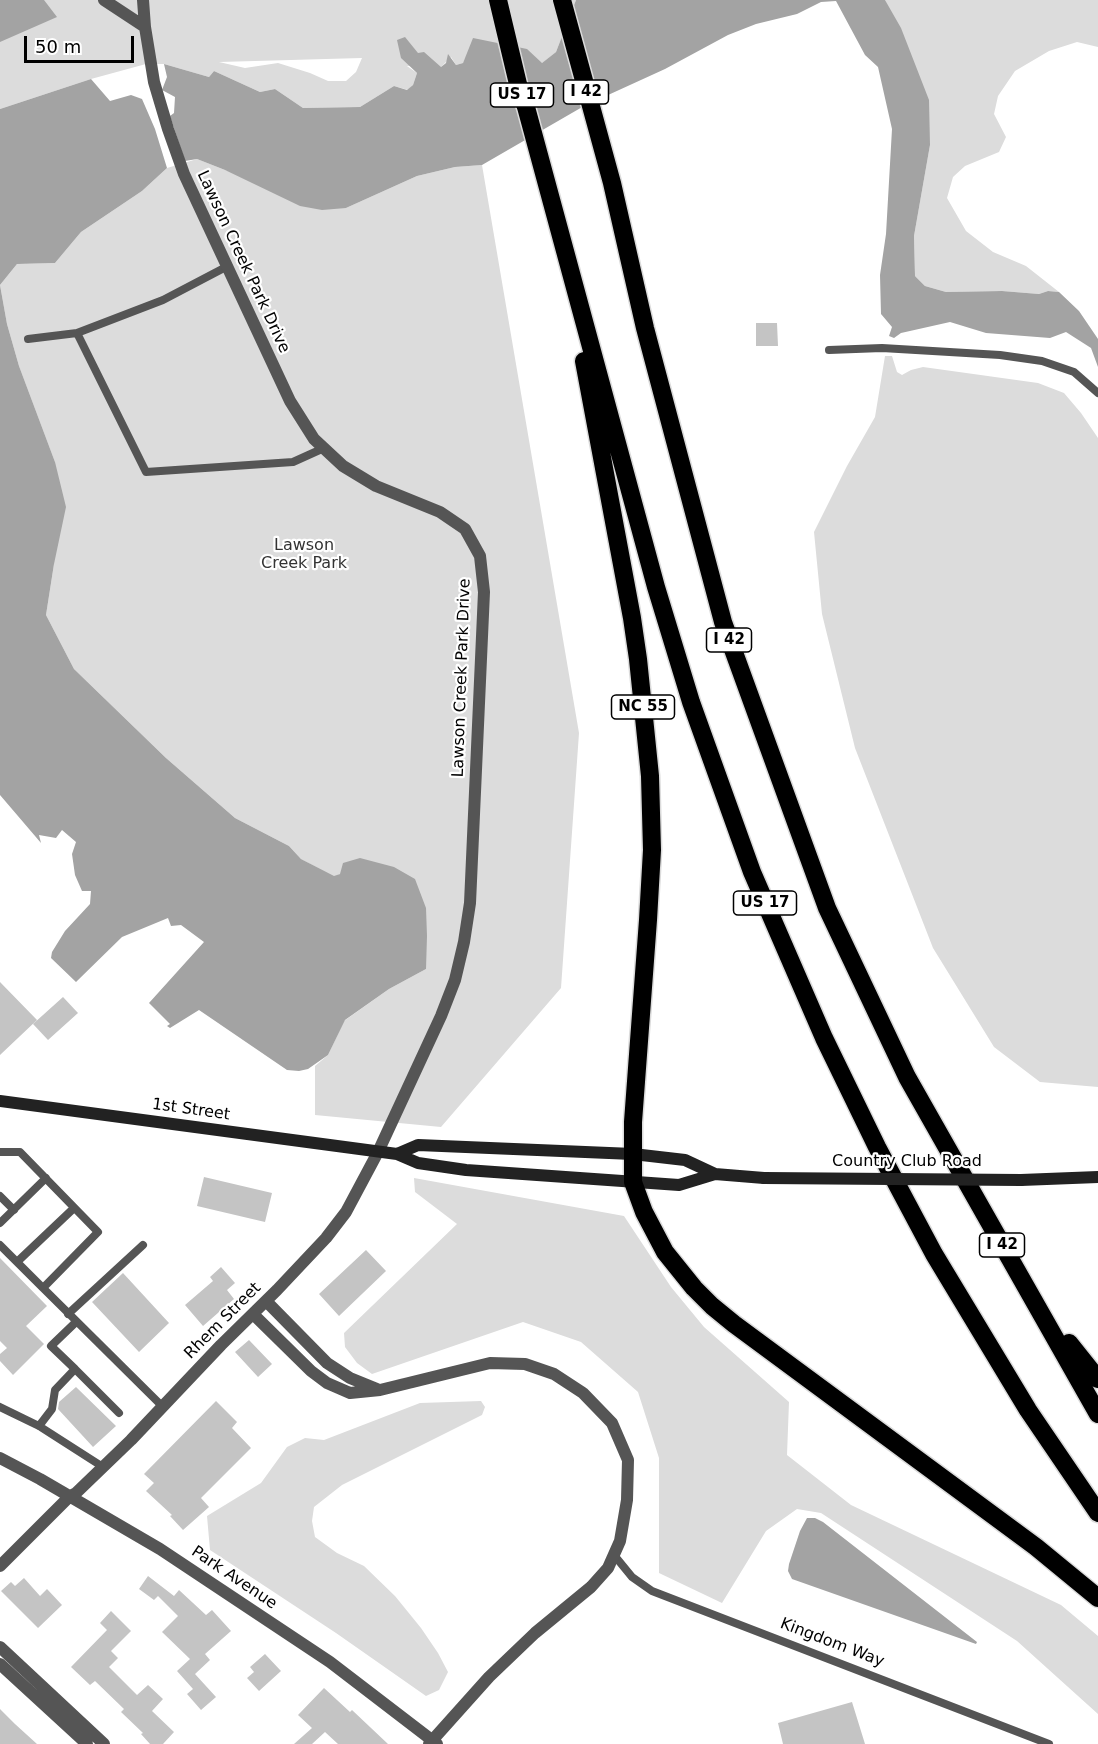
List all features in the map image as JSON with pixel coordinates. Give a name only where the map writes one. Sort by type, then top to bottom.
[{"type":"highway","name":"US 17","points":[[498,0],[518,84],[549,190],[656,587],[714,769],[775,927],[824,1038],[877,1147],[934,1254],[1028,1410],[1098,1513]]},
{"type":"highway","name":"I 42","points":[[562,0],[612,183],[645,328],[723,622],[827,908],[907,1077],[1098,1414]]},
{"type":"highway","name":"NC 55","points":[[561,238],[632,618],[647,738],[652,850],[634,1089],[633,1182]]},
{"type":"highway","points":[[907,1077],[964,1167],[1037,1295],[1071,1346],[1098,1379]]},
{"type":"highway","points":[[633,1182],[644,1212],[665,1252],[712,1306],[1036,1547],[1098,1598]]},
{"type":"main road","name":"1st Street","points":[[0,1101],[378,1152]]},
{"type":"main road","name":"Country Club Road","points":[[397,1154],[418,1145],[633,1155],[686,1160],[715,1174],[764,1178],[1021,1180],[1098,1177]]},
{"type":"main road","name":"Country Club Road","points":[[378,1152],[397,1154],[418,1163],[466,1170],[633,1182],[679,1185],[715,1174]]},
{"type":"street","points":[[104,0],[145,27]]},
{"type":"street","name":"Lawson Creek Park Drive","points":[[142,0],[154,82],[184,174],[290,401],[314,439],[343,466],[376,486],[440,512],[465,529],[480,556],[484,592],[473,865],[464,942],[441,1016],[378,1152]]},
{"type":"street","name":"Rhem Street","points":[[0,1566],[70,1496],[103,1467],[326,1238],[346,1212],[378,1152]]},
{"type":"street","points":[[266,1301],[327,1363],[350,1378],[380,1390]]},
{"type":"street","points":[[253,1314],[311,1371],[327,1383],[350,1393],[380,1390],[490,1363],[525,1364],[554,1374],[583,1393],[612,1423],[628,1461],[627,1500],[620,1541],[608,1568],[591,1587],[535,1633],[489,1677],[433,1743]]},
{"type":"street","name":"Park Avenue","points":[[0,1458],[160,1549],[330,1662],[433,1743]]},
{"type":"street","points":[[0,1647],[104,1744]]},
{"type":"street","points":[[0,1664],[87,1744]]},
{"type":"lane","points":[[28,339],[77,333],[163,300],[226,267]]},
{"type":"lane","points":[[77,333],[146,472],[292,462],[324,448]]},
{"type":"lane","points":[[829,350],[882,348],[1000,355],[1042,361],[1074,372],[1098,393]]},
{"type":"lane","points":[[0,1152],[20,1152],[98,1232],[43,1288]]},
{"type":"lane","points":[[0,1223],[46,1178]]},
{"type":"lane","points":[[0,1196],[14,1210]]},
{"type":"lane","points":[[17,1262],[74,1208]]},
{"type":"lane","points":[[0,1245],[162,1406]]},
{"type":"lane","points":[[68,1314],[143,1245]]},
{"type":"lane","points":[[76,1322],[51,1346],[119,1413]]},
{"type":"lane","points":[[39,1426],[52,1409],[55,1390],[75,1370]]},
{"type":"lane","points":[[0,1407],[39,1426],[103,1467]]},
{"type":"lane","name":"Kingdom Way","points":[[614,1555],[632,1576],[652,1591],[1049,1744]]},
{"type":"green space","points":[[0,0],[576,0],[556,52],[541,64],[470,49],[463,63],[456,65],[451,57],[441,67],[407,66],[417,73],[413,85],[408,90],[394,86],[360,107],[303,108],[275,89],[260,92],[214,71],[209,77],[164,64],[146,64],[91,79],[0,109]],"holes":[[[362,58],[356,72],[346,81],[328,81],[278,63],[245,68],[219,62]]]},
{"type":"green space","points":[[885,0],[1098,0],[1098,47],[1077,42],[1049,51],[1015,71],[998,96],[994,114],[1006,137],[999,152],[965,166],[953,177],[947,198],[966,231],[993,252],[1026,266],[1059,292],[1048,291],[1039,294],[1002,291],[946,292],[925,286],[915,276],[914,236],[930,145]]},
{"type":"green space","name":"Lawson Creek Park","points":[[197,159],[346,208],[417,176],[455,167],[482,165],[579,733],[561,988],[441,1127],[315,1115],[315,1066],[328,1055],[344,1021],[389,989],[426,969],[340,874],[334,877],[301,859],[289,846],[235,818],[166,758],[74,669],[46,615],[54,564],[55,462],[19,366],[7,324],[0,285],[17,264],[55,263],[81,232],[142,191],[167,168]]},
{"type":"green space","points":[[885,356],[892,356],[897,372],[902,375],[923,367],[1038,383],[1064,393],[1098,438],[1098,1087],[1040,1082],[994,1047],[933,948],[855,748],[822,614],[814,532],[875,417]]},
{"type":"green space","points":[[414,1178],[624,1216],[671,1287],[704,1327],[789,1402],[787,1455],[851,1505],[1061,1605],[1098,1636],[1098,1714],[1017,1641],[821,1513],[797,1509],[766,1531],[722,1603],[659,1573],[659,1458],[638,1392],[581,1342],[523,1322],[372,1374],[357,1363],[345,1347],[344,1333],[457,1224],[415,1192]]},
{"type":"green space","points":[[481,1401],[485,1407],[482,1415],[342,1485],[314,1507],[312,1521],[315,1537],[337,1553],[364,1566],[395,1596],[421,1628],[448,1672],[439,1690],[426,1696],[210,1550],[207,1516],[261,1483],[287,1447],[305,1438],[324,1440],[420,1403]]},
{"type":"shaded area","points":[[0,0],[44,0],[57,17],[0,42]]},
{"type":"shaded area","points":[[576,0],[885,0],[901,28],[929,100],[930,145],[914,236],[915,276],[925,286],[946,292],[1002,291],[1039,294],[1048,291],[1059,292],[1079,311],[1098,339],[1098,367],[1091,348],[1066,332],[1050,338],[986,333],[950,322],[901,333],[894,338],[889,336],[892,327],[881,314],[880,275],[886,234],[892,129],[878,67],[865,55],[836,1],[821,2],[797,14],[756,24],[728,35],[665,69],[584,106],[482,165],[455,167],[417,176],[346,208],[322,210],[300,206],[197,159],[185,161],[170,116],[174,113],[175,97],[162,90],[167,77],[164,64],[209,77],[214,71],[260,92],[275,89],[303,108],[360,107],[394,86],[407,90],[413,85],[417,73],[401,58],[397,40],[405,37],[418,53],[424,52],[441,67],[446,63],[448,54],[456,65],[463,63],[473,38],[527,49],[542,63],[556,52]]},
{"type":"shaded area","points":[[91,79],[110,101],[131,95],[142,99],[155,129],[167,168],[142,191],[81,232],[55,263],[17,264],[0,285],[0,109]]},
{"type":"shaded area","points":[[0,285],[7,324],[19,366],[55,462],[66,507],[46,615],[74,669],[166,758],[235,818],[289,846],[301,859],[334,876],[340,874],[343,863],[360,858],[394,867],[415,879],[426,908],[426,969],[389,989],[345,1020],[328,1055],[308,1069],[287,1070],[199,1010],[170,1028],[167,1026],[170,1024],[149,1003],[204,942],[181,925],[171,926],[168,918],[122,937],[76,982],[51,958],[52,952],[65,931],[90,904],[91,891],[82,891],[75,875],[72,854],[76,842],[62,830],[56,838],[39,835],[41,843],[0,795]]},
{"type":"shaded area","points":[[807,1518],[815,1518],[823,1522],[977,1642],[976,1644],[792,1579],[788,1571],[789,1564]]},
{"type":"building","points":[[756,323],[777,323],[778,346],[756,346]]},
{"type":"building","points":[[0,982],[37,1020],[0,1055]]},
{"type":"building","points":[[63,997],[78,1013],[48,1040],[33,1024]]},
{"type":"building","points":[[204,1177],[272,1193],[265,1222],[197,1206]]},
{"type":"building","points":[[366,1250],[386,1271],[339,1316],[319,1294]]},
{"type":"building","points":[[0,1258],[47,1306],[26,1326],[44,1344],[13,1375],[0,1361],[0,1354],[7,1348],[0,1341]]},
{"type":"building","points":[[221,1267],[235,1283],[227,1290],[234,1299],[203,1326],[185,1305],[213,1281],[210,1277]]},
{"type":"building","points":[[123,1273],[169,1323],[139,1352],[92,1302]]},
{"type":"building","points":[[249,1340],[272,1364],[258,1377],[235,1352]]},
{"type":"building","points":[[76,1387],[116,1426],[93,1447],[58,1409],[59,1402]]},
{"type":"building","points":[[216,1401],[237,1422],[232,1428],[251,1448],[201,1498],[209,1507],[183,1530],[170,1516],[172,1515],[146,1491],[154,1483],[144,1474]]},
{"type":"building","points":[[148,1576],[174,1596],[179,1590],[206,1615],[212,1610],[231,1631],[205,1654],[210,1660],[195,1674],[216,1697],[201,1710],[187,1694],[193,1689],[177,1671],[190,1659],[162,1632],[178,1616],[158,1596],[154,1600],[139,1589]]},
{"type":"building","points":[[24,1578],[40,1596],[47,1589],[62,1605],[38,1628],[1,1591],[11,1582],[15,1586]]},
{"type":"building","points":[[111,1611],[131,1631],[111,1651],[118,1658],[109,1667],[137,1695],[148,1685],[163,1699],[152,1711],[174,1732],[163,1744],[150,1744],[141,1734],[143,1733],[121,1712],[124,1709],[95,1681],[90,1685],[71,1667],[107,1630],[100,1623]]},
{"type":"building","points":[[265,1654],[281,1671],[259,1691],[247,1678],[254,1672],[250,1667]]},
{"type":"building","points":[[324,1688],[350,1712],[352,1710],[388,1744],[338,1744],[325,1732],[312,1744],[294,1744],[312,1728],[298,1715]]},
{"type":"building","points":[[852,1702],[865,1744],[783,1744],[778,1723]]},
{"type":"building","points":[[0,1709],[15,1724],[37,1744],[0,1744]]}]
